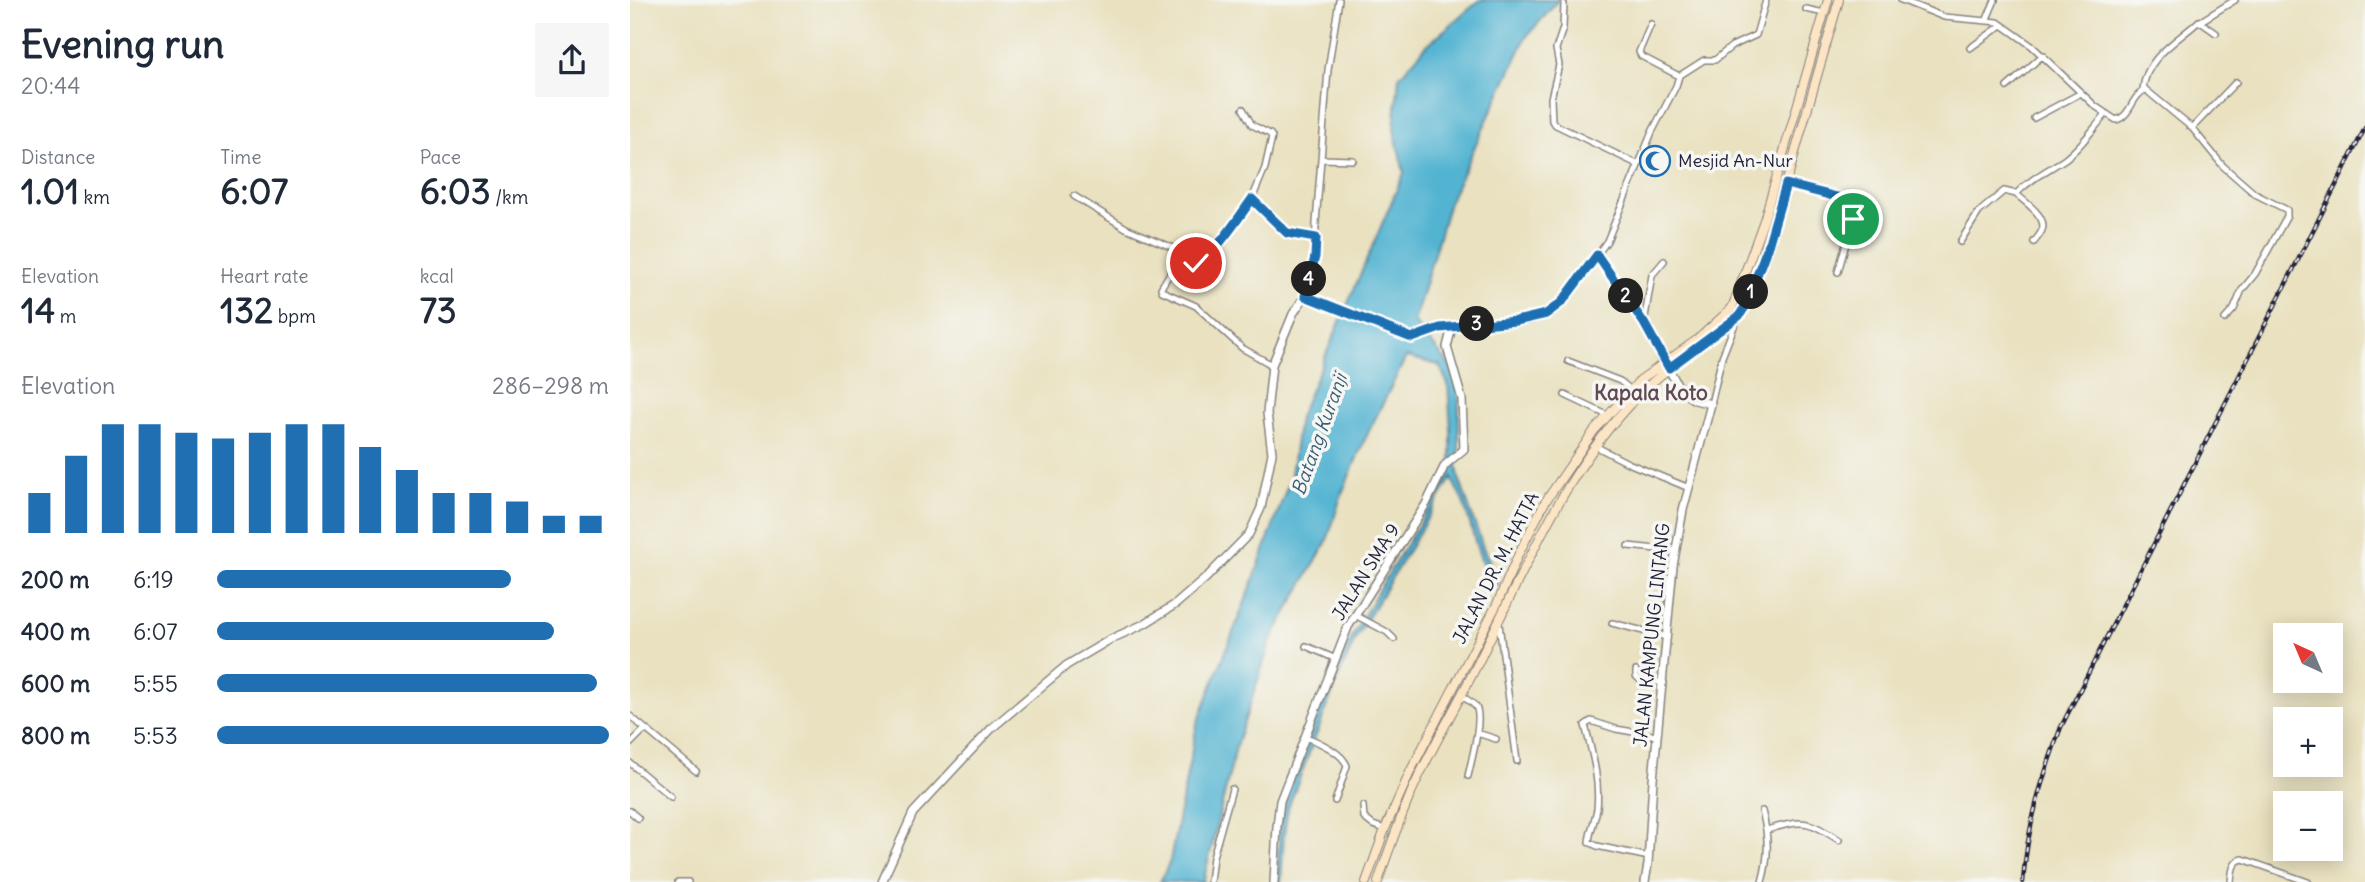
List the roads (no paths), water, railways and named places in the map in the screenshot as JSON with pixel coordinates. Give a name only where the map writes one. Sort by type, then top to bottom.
[{"type":"main road","name":"JALAN DR. M. HATTA","points":[[1378,882],[1412,790],[1462,696],[1550,517],[1595,446],[1630,403],[1667,365],[1732,308],[1763,220],[1828,0]]},
{"type":"main road","name":"JALAN DR. M. HATTA","points":[[1366,882],[1383,833],[1415,761],[1488,622],[1545,502],[1607,415],[1640,380],[1739,316],[1745,307],[1768,246],[1839,0]]},
{"type":"main road","points":[[1782,153],[1793,156]]},
{"type":"main road","points":[[1383,833],[1392,840]]},
{"type":"street","points":[[881,882],[913,813],[992,728],[1067,665],[1176,604],[1249,534],[1261,508],[1272,453],[1267,413],[1272,365],[1293,314],[1305,296],[1315,257],[1328,71],[1339,0]]},
{"type":"street","points":[[1305,296],[1410,337],[1440,328],[1516,321],[1546,314],[1562,302],[1607,241],[1637,164],[1679,76],[1704,60],[1716,60],[1732,46],[1752,39],[1757,32],[1766,0]]},
{"type":"street","points":[[1901,0],[1944,17],[1987,19],[2002,25],[2043,55],[2081,93],[2116,120],[2121,120],[2143,90],[2150,69],[2160,54],[2201,20],[2235,0]]},
{"type":"street","points":[[1987,19],[1995,0]]},
{"type":"street","points":[[1564,4],[1563,28],[1556,49],[1559,65],[1551,98],[1552,121],[1637,164]]},
{"type":"street","points":[[1806,9],[1824,13]]},
{"type":"street","points":[[2201,20],[2216,33]]},
{"type":"street","points":[[1651,24],[1639,52],[1641,56],[1679,76]]},
{"type":"street","points":[[1970,48],[2002,25]]},
{"type":"street","points":[[2007,87],[2043,55]]},
{"type":"street","points":[[2192,128],[2235,82]]},
{"type":"street","points":[[2143,90],[2192,128],[2223,166],[2255,194],[2287,212],[2255,274],[2225,319]]},
{"type":"street","points":[[2034,118],[2081,93]]},
{"type":"street","points":[[1074,196],[1126,228],[1182,253],[1192,262],[1199,263],[1216,246],[1252,199],[1265,169],[1272,137],[1252,125],[1243,109]]},
{"type":"street","points":[[2016,194],[2030,181],[2074,151],[2106,114]]},
{"type":"street","points":[[1322,159],[1353,160]]},
{"type":"street","points":[[1786,184],[1832,194],[1850,202],[1853,219],[1839,272]]},
{"type":"street","points":[[1960,242],[1983,208],[2004,191],[2016,194],[2043,224],[2034,242]]},
{"type":"street","points":[[1252,199],[1287,233],[1316,238]]},
{"type":"street","points":[[1182,253],[1161,288],[1162,291],[1196,306],[1242,348],[1272,365]]},
{"type":"street","points":[[1597,255],[1644,323],[1687,395],[1711,404]]},
{"type":"street","points":[[1644,323],[1653,275],[1664,261]]},
{"type":"street","points":[[1732,308],[1739,316]]},
{"type":"street","name":"JALAN KAMPUNG LINTANG","points":[[1645,882],[1675,551],[1722,356],[1739,316]]},
{"type":"street","name":"JALAN SMA 9","points":[[1274,882],[1278,813],[1309,738],[1336,659],[1358,616],[1426,504],[1440,474],[1448,462],[1464,449],[1462,399],[1458,378],[1448,353],[1447,341],[1452,327]]},
{"type":"street","points":[[1569,361],[1620,381],[1631,390]]},
{"type":"street","points":[[1565,395],[1607,415]]},
{"type":"street","points":[[1595,446],[1689,488]]},
{"type":"street","points":[[1629,547],[1675,551]]},
{"type":"street","points":[[1358,616],[1394,639]]},
{"type":"street","points":[[1612,623],[1668,637]]},
{"type":"street","points":[[1496,625],[1517,761]]},
{"type":"street","points":[[1306,646],[1336,659]]},
{"type":"street","points":[[1636,671],[1636,676],[1641,680],[1664,683]]},
{"type":"street","points":[[1462,696],[1476,708],[1477,733],[1468,776]]},
{"type":"street","points":[[630,716],[696,771]]},
{"type":"street","points":[[1648,857],[1589,842],[1597,811],[1598,791],[1596,768],[1585,725],[1591,721],[1616,730],[1657,736]]},
{"type":"street","points":[[630,729],[636,722]]},
{"type":"street","points":[[630,744],[645,729]]},
{"type":"street","points":[[1477,733],[1496,739]]},
{"type":"street","points":[[1309,738],[1347,763],[1335,802]]},
{"type":"street","points":[[630,763],[671,796]]},
{"type":"street","points":[[1210,882],[1213,857],[1232,789]]},
{"type":"street","points":[[1363,806],[1364,818],[1383,833]]},
{"type":"street","points":[[630,811],[638,818]]},
{"type":"street","points":[[1762,811],[1769,849],[1762,882]]},
{"type":"street","points":[[1767,830],[1794,822],[1812,823],[1839,840]]},
{"type":"street","points":[[2231,882],[2232,869],[2236,862],[2243,859],[2308,882]]},
{"type":"street","points":[[2282,882],[2286,874]]},
{"type":"street","points":[[678,882],[688,882]]},
{"type":"water","name":"Batang Kuranji","points":[[1480,0],[1559,0],[1526,37],[1449,202],[1414,322],[1451,367],[1459,393],[1459,478],[1484,550],[1499,580],[1497,586],[1484,566],[1452,477],[1356,638],[1338,678],[1288,808],[1281,882],[1277,882],[1280,818],[1284,800],[1320,709],[1352,637],[1451,472],[1448,384],[1439,365],[1406,357],[1365,439],[1342,493],[1327,541],[1271,640],[1236,747],[1203,882],[1160,882],[1170,861],[1197,724],[1291,476],[1299,417],[1404,173],[1394,129],[1399,77],[1427,45]]},
{"type":"railway","points":[[2023,882],[2036,803],[2061,727],[2365,128]]},
{"type":"place","name":"Mesjid An-Nur","points":[[1655,161]]},
{"type":"district","name":"Kapala Koto","points":[[1651,393]]}]
